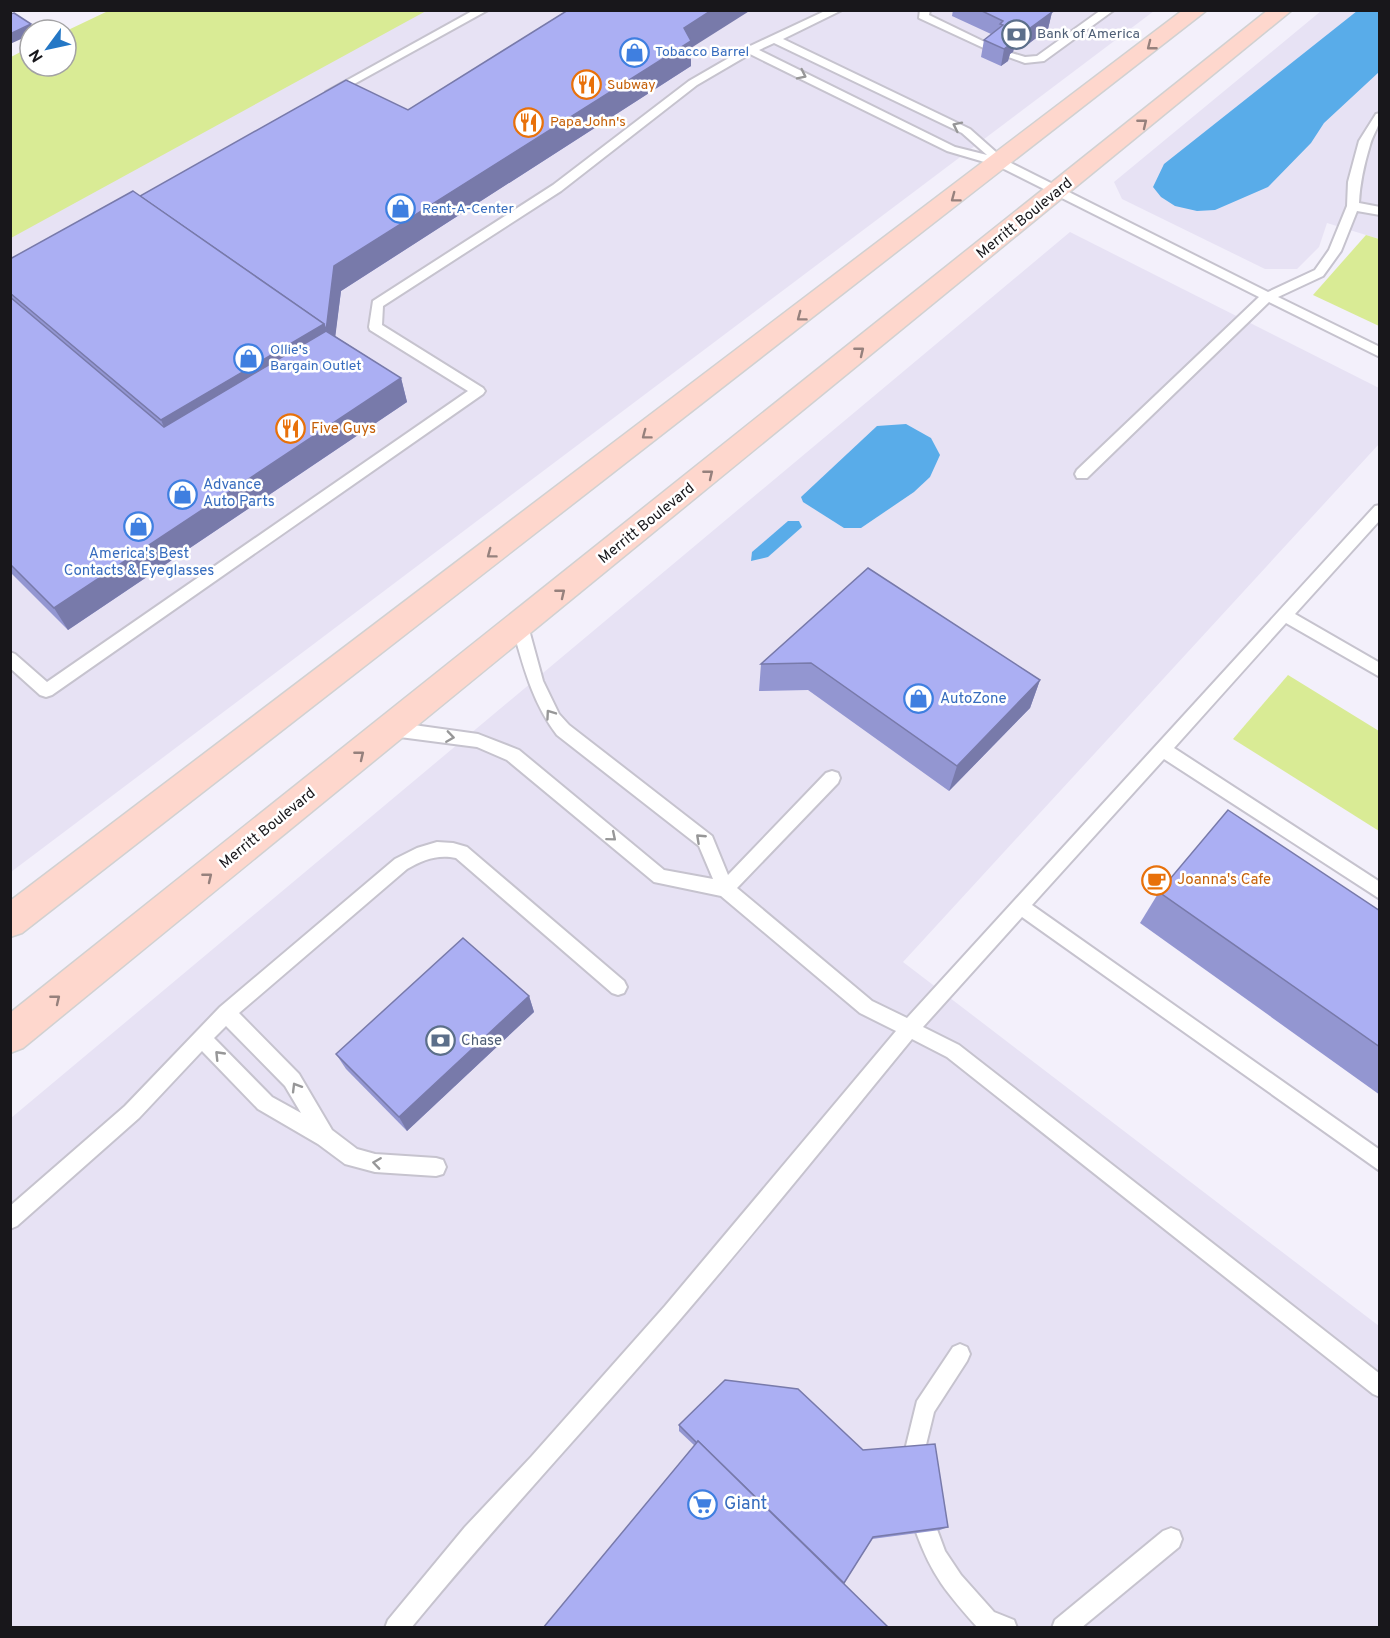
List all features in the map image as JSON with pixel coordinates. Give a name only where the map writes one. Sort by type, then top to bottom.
[{"type":"main road","name":"Merritt Boulevard","points":[[10,1036],[1282,10]]},
{"type":"main road","points":[[10,922],[1002,163],[1191,12]]},
{"type":"lane","points":[[323,97],[483,10]]},
{"type":"lane","points":[[10,658],[46,691],[478,391],[375,327],[377,304],[557,188],[693,83],[750,50],[837,10]]},
{"type":"lane","points":[[925,10],[923,16],[992,48]]},
{"type":"lane","points":[[1008,55],[1025,60],[1040,59],[1109,10]]},
{"type":"lane","points":[[774,39],[966,131],[1002,163]]},
{"type":"lane","points":[[750,50],[951,149],[1002,163],[1380,353]]},
{"type":"lane","points":[[1082,474],[1267,297],[1319,273],[1335,251],[1353,206],[1354,182],[1365,141],[1380,116]]},
{"type":"lane","points":[[1353,206],[1380,211]]},
{"type":"lane","points":[[396,1628],[473,1535],[539,1465],[672,1313],[910,1028],[1380,510]]},
{"type":"lane","points":[[1285,615],[1380,670]]},
{"type":"lane","points":[[520,626],[540,695],[552,718],[563,730],[706,842],[725,889],[866,1007],[952,1051],[1380,1387]]},
{"type":"lane","points":[[392,729],[478,741],[513,755],[660,877],[725,889]]},
{"type":"lane","points":[[1163,750],[1380,892]]},
{"type":"lane","points":[[725,889],[831,778]]},
{"type":"lane","points":[[10,1219],[132,1112],[226,1013],[401,864],[417,854],[448,848],[461,852],[618,987]]},
{"type":"lane","points":[[1021,907],[1380,1162]]},
{"type":"lane","points":[[226,1013],[292,1080],[325,1137]]},
{"type":"lane","points":[[201,1037],[266,1103],[325,1137],[352,1157],[375,1164],[436,1167]]},
{"type":"lane","points":[[916,1450],[924,1408],[960,1354]]},
{"type":"lane","points":[[927,1532],[936,1557],[953,1583],[986,1620],[1006,1628]]},
{"type":"lane","points":[[1063,1628],[1172,1539]]},
{"type":"shaded area","points":[[418,11],[1154,11],[11,872],[11,237]]},
{"type":"shaded area","points":[[1321,11],[1379,11],[1379,239],[1327,223],[1319,247],[1297,269],[1265,269],[1122,199],[1114,182]]},
{"type":"shaded area","points":[[1070,232],[1379,388],[1379,444],[903,962],[1379,1326],[1379,1627],[11,1628],[11,1118]]},
{"type":"green space","points":[[108,10],[426,11],[11,238],[11,57],[18,53],[18,78],[78,78],[78,25]]},
{"type":"green space","points":[[1366,235],[1379,239],[1379,326],[1313,295]]},
{"type":"green space","points":[[1288,675],[1379,731],[1379,831],[1233,739]]},
{"type":"water","points":[[1357,11],[1379,11],[1379,72],[1324,123],[1311,143],[1268,187],[1215,210],[1197,211],[1175,206],[1161,197],[1153,187],[1164,164]]},
{"type":"water","points":[[906,424],[931,438],[940,455],[930,477],[914,492],[861,528],[844,528],[803,502],[801,497],[877,426]]},
{"type":"water","points":[[788,521],[799,521],[802,527],[768,557],[751,561],[752,552]]},
{"type":"building","points":[[568,10],[712,10],[684,28],[691,41],[334,266],[326,331],[324,324],[140,196],[346,80],[408,110]]},
{"type":"building","points":[[980,10],[1048,10],[1052,12],[1026,31],[1020,29],[1014,33],[1017,35],[1007,42],[1012,43],[1004,49],[984,40],[1003,25],[1000,24],[1003,21]]},
{"type":"building","points":[[14,13],[22,18],[18,18],[18,30],[10,34],[10,14]]},
{"type":"building","points":[[133,191],[324,324],[161,420],[10,293],[10,259]]},
{"type":"building","points":[[10,297],[164,427],[326,331],[401,378],[54,608],[10,564]]},
{"type":"building","name":"AutoZone","points":[[868,568],[1040,680],[957,766],[811,663],[761,664]]},
{"type":"building","points":[[1228,810],[1380,911],[1380,1047],[1159,892]]},
{"type":"building","name":"Chase","points":[[463,938],[529,996],[399,1117],[336,1054]]},
{"type":"building","points":[[725,1380],[798,1389],[863,1450],[935,1444],[948,1527],[873,1537],[844,1583],[679,1425]]},
{"type":"building","name":"Giant","points":[[698,1441],[889,1628],[543,1628]]},
{"type":"place","name":"Bank of America","points":[[1016,34]]},
{"type":"place","name":"Tobacco Barrel","points":[[634,52]]},
{"type":"place","name":"Subway","points":[[586,85]]},
{"type":"place","name":"Papa John's","points":[[529,122]]},
{"type":"place","name":"Rent-A-Center","points":[[401,209]]},
{"type":"place","name":"Ollie's Bargain Outlet","points":[[249,358]]},
{"type":"place","name":"Five Guys","points":[[290,429]]},
{"type":"place","name":"Advance Auto Parts","points":[[182,494]]},
{"type":"place","name":"America's Best Contacts & Eyeglasses","points":[[139,527]]},
{"type":"place","name":"AutoZone","points":[[919,699]]},
{"type":"place","name":"Joanna's Cafe","points":[[1156,880]]},
{"type":"place","name":"Chase","points":[[440,1041]]},
{"type":"place","name":"Giant","points":[[703,1504]]}]
